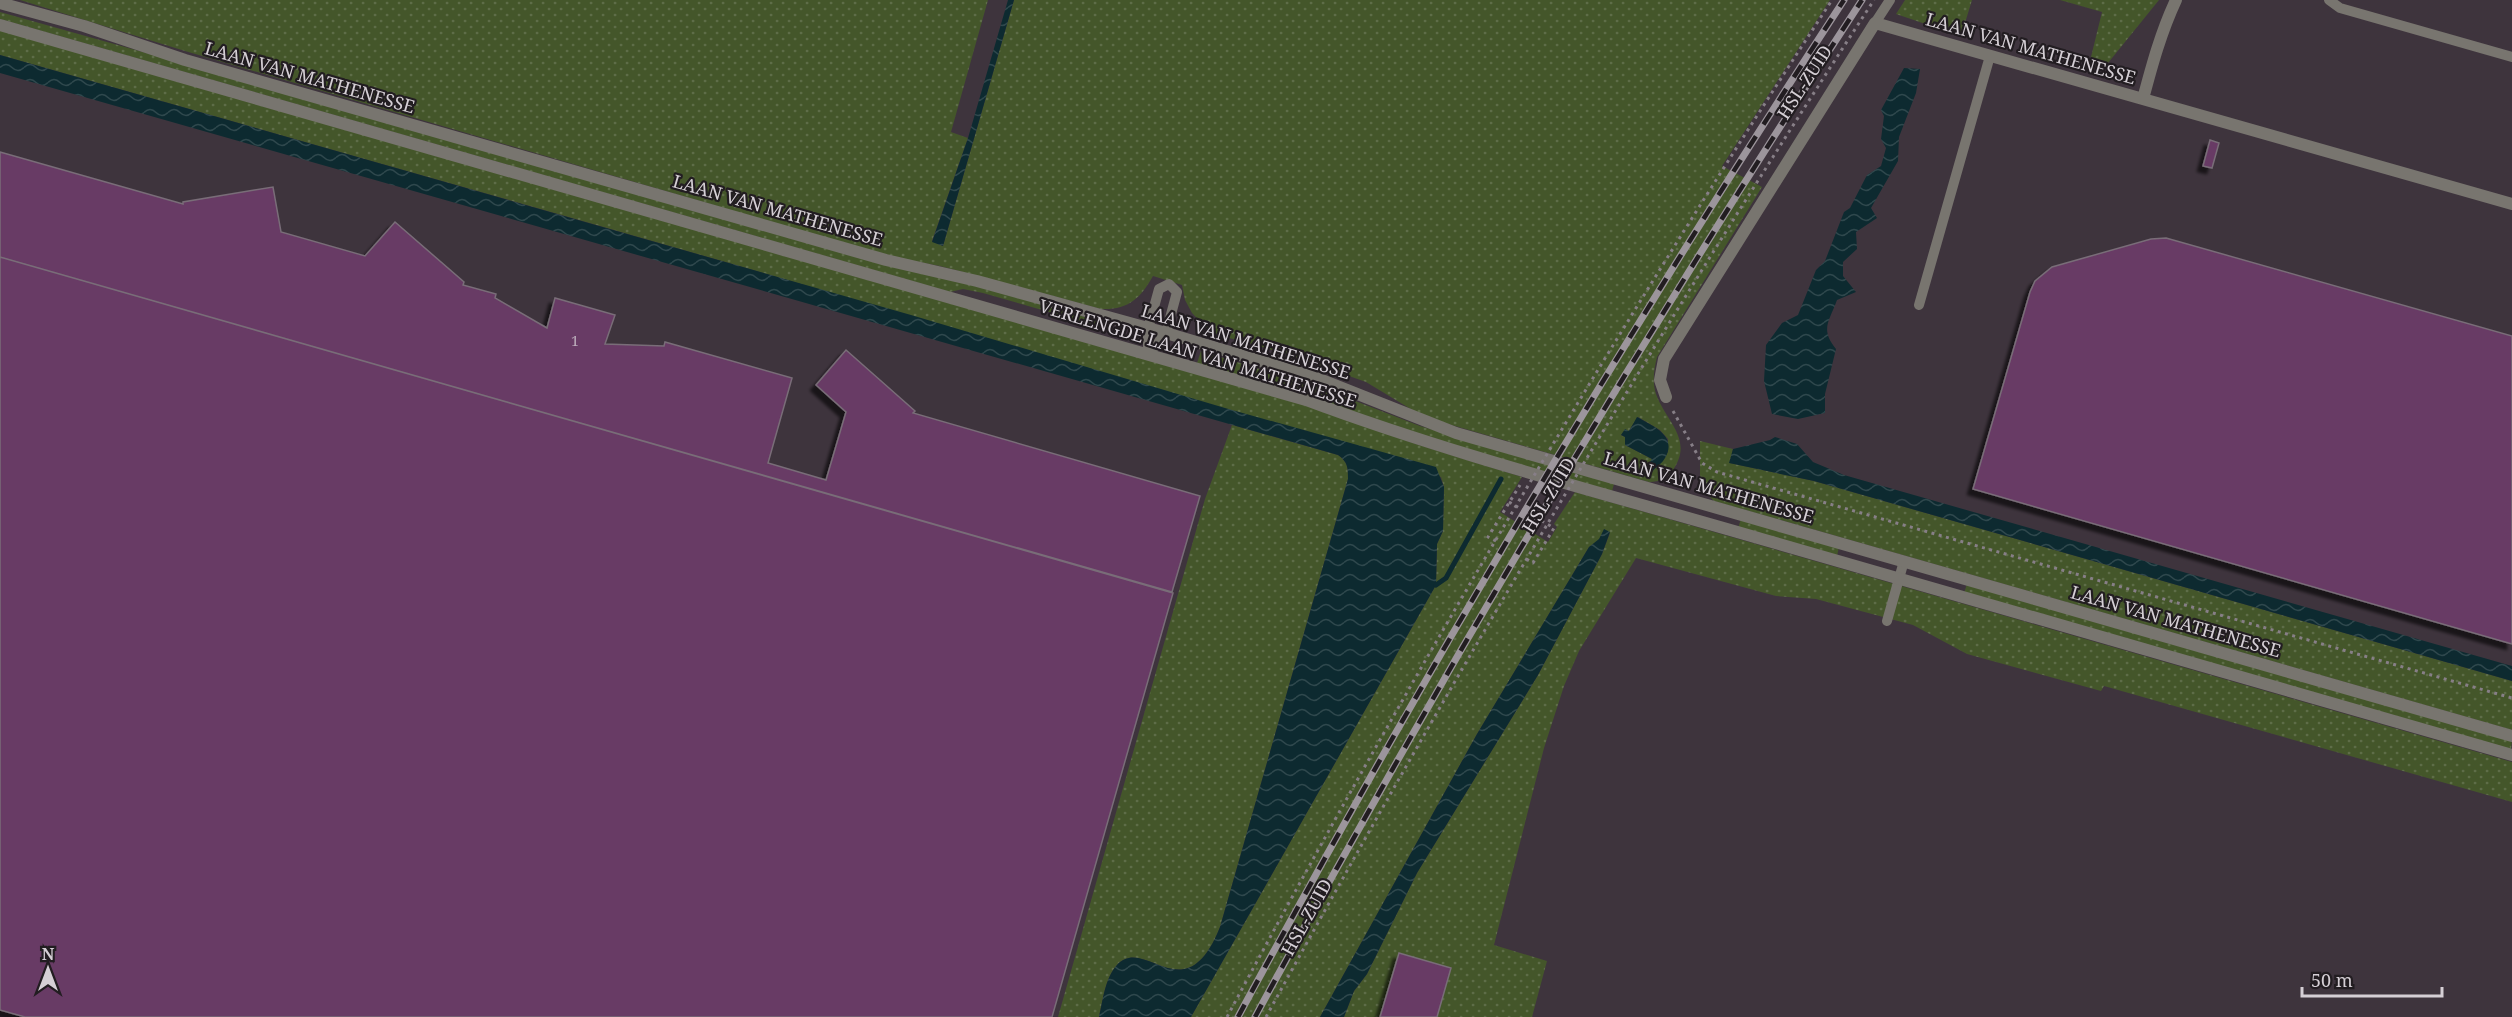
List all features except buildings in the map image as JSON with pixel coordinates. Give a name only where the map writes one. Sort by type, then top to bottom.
[{"type":"street","points":[[2143,99],[2155,52],[2176,0]]},
{"type":"street","name":"LAAN VAN MATHENESSE","points":[[0,3],[84,26],[185,60],[886,260],[977,280],[1166,333],[1317,378],[1456,433],[2512,736]]},
{"type":"street","name":"LAAN VAN MATHENESSE","points":[[1875,23],[2512,204]]},
{"type":"street","points":[[1666,397],[1660,380],[1664,359],[1875,23]]},
{"type":"street","name":"LAAN VAN MATHENESSE","points":[[0,25],[987,308]]},
{"type":"street","name":"VERLENGDE LAAN VAN MATHENESSE","points":[[987,308],[1305,400],[1467,455]]},
{"type":"street","name":"LAAN VAN MATHENESSE","points":[[1467,455],[2512,755]]},
{"type":"lane","points":[[1875,23],[1890,0]]},
{"type":"lane","points":[[2329,0],[2340,8],[2512,57]]},
{"type":"lane","points":[[1919,305],[1990,56]]},
{"type":"lane","points":[[1169,284],[1177,292],[1166,333],[1148,355],[1148,329],[1159,289],[1169,284]]},
{"type":"lane","points":[[1887,621],[1904,561]]},
{"type":"path","name":"HSL-ZUID","points":[[1227,1017],[1374,750],[1496,541],[1652,282],[1832,0]]},
{"type":"path","name":"HSL-ZUID","points":[[1266,1017],[1394,786],[1526,559],[1687,292],[1874,0]]},
{"type":"path","name":"LAAN VAN MATHENESSE","points":[[1666,397],[1702,464],[1718,472],[2512,698]]},
{"type":"path","points":[[1496,541],[1488,537],[1509,502],[1554,528],[1533,563],[1526,559]]},
{"type":"green space","points":[[20,0],[988,0],[951,132],[968,138],[932,241],[943,246],[1014,0],[1830,0],[1722,166],[1762,187],[1657,357],[1654,376],[1656,394],[1676,431],[1681,449],[1679,459],[1671,473],[1660,480],[1649,482],[1424,417],[1366,382],[1284,353],[1209,331],[1192,313],[1185,300],[1182,285],[1153,276],[1132,302],[1119,308],[1101,309],[940,266],[892,257],[185,51]],"holes":[[[1638,417],[1660,430],[1668,439],[1668,452],[1652,471],[1652,459],[1625,445],[1625,437],[1621,435],[1625,430],[1628,432]]]},
{"type":"green space","points":[[1905,0],[1972,0],[1961,36],[1896,14]]},
{"type":"green space","points":[[2060,0],[2159,0],[2108,63],[2091,57],[2102,12]]},
{"type":"green space","points":[[0,12],[1106,323],[1104,327],[1101,327],[963,289],[950,292],[0,19]]},
{"type":"green space","points":[[0,30],[1290,400],[1416,444],[1522,477],[1500,512],[1548,542],[1557,527],[1554,524],[1575,492],[2512,762],[2512,802],[2104,686],[2101,691],[1967,654],[1913,625],[1816,599],[1776,596],[1636,558],[1579,651],[1564,686],[1544,748],[1494,945],[1547,961],[1532,1017],[1344,1017],[1354,991],[1367,974],[1417,873],[1538,675],[1602,554],[1610,533],[1589,547],[1477,734],[1320,1017],[1191,1017],[1436,585],[1437,544],[1443,531],[1444,487],[1441,477],[902,314],[0,55]]},
{"type":"green space","points":[[1201,351],[1319,387],[1420,426],[1614,484],[1612,491],[1526,468],[1197,363]]},
{"type":"green space","points":[[1232,425],[1338,455],[1347,466],[1348,479],[1220,927],[1207,953],[1193,966],[1179,970],[1140,958],[1128,958],[1117,965],[1110,976],[1099,1017],[1058,1017],[1205,499]]},
{"type":"green space","points":[[1700,441],[1733,449],[1730,463],[1814,481],[2512,681],[2512,730],[1714,501],[1700,487]]},
{"type":"green space","points":[[1741,519],[1839,547],[1837,556],[1738,528]]},
{"type":"green space","points":[[1967,584],[2512,740],[2511,750],[1964,593]]},
{"type":"water","points":[[1008,0],[1014,0],[943,246],[932,242],[968,138]]},
{"type":"water","points":[[0,55],[1436,467],[1444,487],[1443,531],[1437,544],[1436,585],[1191,1017],[1099,1017],[1107,983],[1117,965],[1128,958],[1140,958],[1179,970],[1193,966],[1207,953],[1220,927],[1348,479],[1347,466],[1338,455],[0,73]]},
{"type":"water","points":[[1904,68],[1920,69],[1916,93],[1899,137],[1898,161],[1871,208],[1877,218],[1856,232],[1857,249],[1843,262],[1843,276],[1856,292],[1837,300],[1829,320],[1828,336],[1836,349],[1825,394],[1825,413],[1798,419],[1772,414],[1764,381],[1766,345],[1782,323],[1798,315],[1816,270],[1825,261],[1844,212],[1850,208],[1867,175],[1881,166],[1886,148],[1881,139],[1884,116],[1881,110]]},
{"type":"water","points":[[1637,417],[1662,433],[1668,444],[1665,458],[1652,472],[1646,467],[1652,459],[1625,445],[1625,437],[1621,435],[1625,429],[1629,431]]},
{"type":"water","points":[[1775,437],[1797,444],[1813,462],[1844,475],[2512,666],[2512,681],[1814,481],[1729,463],[1733,449]]},
{"type":"water","points":[[1604,529],[1610,532],[1602,554],[1538,675],[1417,873],[1367,974],[1354,991],[1344,1017],[1320,1017],[1477,734],[1589,547],[1599,539]]},
{"type":"waterway","points":[[1436,585],[1446,578],[1501,479]]},
{"type":"railway","points":[[1238,1017],[1381,758],[1530,502],[1684,249],[1844,0]]},
{"type":"railway","points":[[1255,1017],[1399,758],[1548,502],[1702,250],[1862,0]]}]
